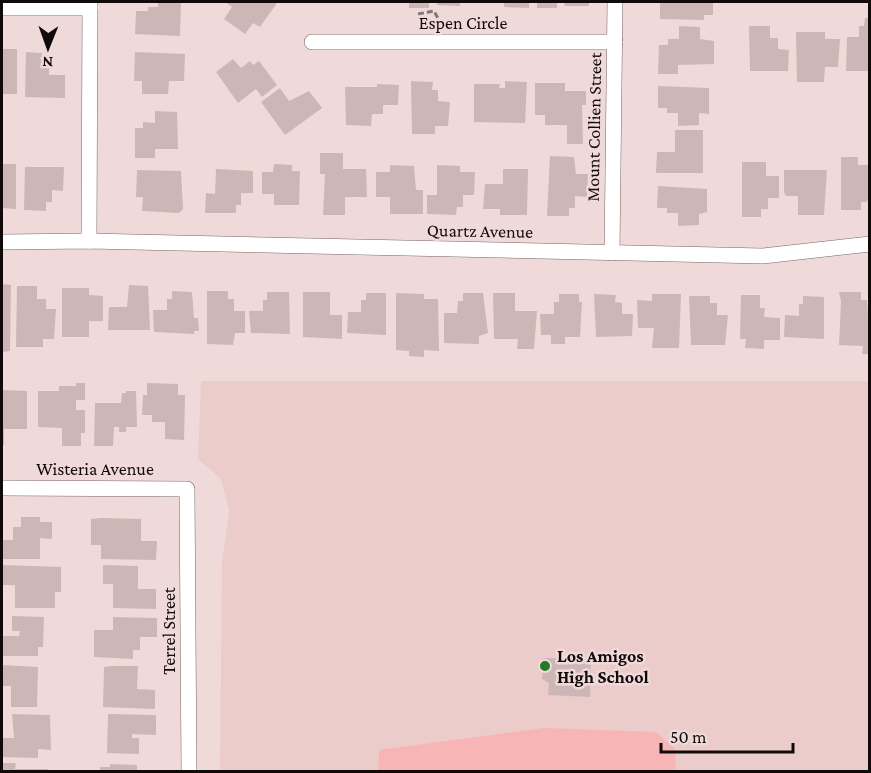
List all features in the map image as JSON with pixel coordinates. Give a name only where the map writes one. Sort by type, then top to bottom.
[{"type":"street","name":"Mount Collien Street","points":[[612,253],[615,2]]},
{"type":"street","points":[[2,8],[90,5],[89,241]]},
{"type":"street","name":"Espen Circle","points":[[312,42],[615,42]]},
{"type":"street","name":"Quartz Avenue","points":[[2,242],[89,241],[764,256],[870,244]]},
{"type":"street","name":"Wisteria Avenue","points":[[2,488],[187,489]]},
{"type":"street","name":"Terrel Street","points":[[187,489],[189,771]]},
{"type":"path","points":[[418,14],[434,11],[441,24]]},
{"type":"shaded area","name":"Los Amigos High School","points":[[201,381],[869,381],[869,771],[220,771],[222,561],[229,511],[221,479],[198,459]]},
{"type":"shaded area","points":[[543,728],[656,732],[676,750],[675,771],[378,771],[379,750]]},
{"type":"building","points":[[158,2],[181,2],[180,36],[135,34],[136,11],[148,11],[148,7],[158,7]]},
{"type":"building","points":[[225,2],[277,3],[260,27],[253,23],[245,34],[224,19],[232,7]]},
{"type":"building","points":[[409,2],[429,2],[429,8],[409,8]]},
{"type":"building","points":[[437,2],[460,2],[460,6],[437,5]]},
{"type":"building","points":[[504,2],[529,2],[529,8],[504,7]]},
{"type":"building","points":[[537,2],[557,2],[557,8],[537,8]]},
{"type":"building","points":[[564,2],[589,2],[589,6],[565,6]]},
{"type":"building","points":[[660,2],[713,2],[713,15],[704,15],[704,20],[660,19]]},
{"type":"building","points":[[865,18],[870,18],[870,71],[846,71],[847,37],[859,37],[859,26],[864,26]]},
{"type":"building","points":[[679,26],[700,27],[700,39],[714,41],[714,64],[678,65],[678,74],[658,74],[659,45],[668,45],[668,39],[679,39]]},
{"type":"building","points":[[749,26],[770,26],[770,38],[778,38],[778,49],[789,50],[788,71],[750,71]]},
{"type":"building","points":[[796,32],[825,32],[825,39],[840,39],[838,67],[825,67],[824,82],[797,82]]},
{"type":"building","points":[[2,49],[17,49],[17,94],[2,94]]},
{"type":"building","points":[[26,52],[42,53],[41,65],[49,65],[49,75],[65,75],[65,98],[25,97]]},
{"type":"building","points":[[135,52],[185,54],[184,81],[169,81],[168,94],[142,94],[142,81],[134,81]]},
{"type":"building","points":[[233,59],[241,68],[250,61],[253,65],[259,61],[277,85],[262,97],[256,89],[238,103],[216,72]]},
{"type":"building","points":[[411,81],[433,82],[432,90],[438,90],[438,101],[450,102],[448,126],[435,126],[435,134],[412,134]]},
{"type":"building","points":[[505,81],[527,82],[525,123],[474,122],[474,84],[500,84],[499,88],[505,88]]},
{"type":"building","points":[[535,83],[565,83],[565,91],[586,91],[586,105],[582,105],[583,144],[567,144],[567,125],[545,125],[545,115],[535,115]]},
{"type":"building","points":[[377,84],[399,85],[398,105],[383,105],[383,114],[372,114],[371,126],[346,125],[345,87],[377,87]]},
{"type":"building","points":[[658,86],[709,88],[709,114],[699,113],[699,125],[678,126],[678,113],[667,113],[667,108],[658,108]]},
{"type":"building","points":[[280,88],[289,101],[309,91],[322,108],[285,135],[261,102]]},
{"type":"building","points":[[155,111],[177,112],[178,149],[155,149],[155,158],[135,158],[135,128],[143,128],[143,122],[155,123]]},
{"type":"building","points":[[675,130],[703,130],[703,173],[656,173],[657,152],[675,152]]},
{"type":"building","points":[[320,153],[343,153],[343,169],[366,169],[367,197],[345,197],[345,215],[323,215],[325,174],[320,174]]},
{"type":"building","points":[[550,156],[574,157],[576,174],[588,174],[587,197],[575,196],[575,208],[569,208],[569,216],[547,216]]},
{"type":"building","points":[[841,157],[858,157],[858,165],[870,165],[870,191],[867,202],[861,202],[861,210],[841,210]]},
{"type":"building","points":[[742,162],[766,162],[766,176],[779,176],[779,198],[768,198],[768,209],[761,209],[761,217],[742,217]]},
{"type":"building","points":[[2,164],[16,164],[16,209],[2,208]]},
{"type":"building","points":[[274,164],[292,165],[292,171],[300,171],[299,205],[274,205],[274,194],[262,194],[262,172],[273,172]]},
{"type":"building","points":[[390,165],[414,166],[416,190],[423,190],[423,214],[390,214],[390,197],[376,197],[376,172],[390,172]]},
{"type":"building","points":[[437,165],[460,166],[460,172],[475,172],[474,195],[463,195],[463,207],[457,207],[456,215],[427,214],[427,195],[437,195]]},
{"type":"building","points":[[25,167],[64,167],[63,191],[52,190],[52,202],[46,202],[46,211],[24,210]]},
{"type":"building","points":[[216,169],[253,171],[253,193],[241,193],[241,205],[236,205],[236,213],[205,213],[206,193],[215,194]]},
{"type":"building","points":[[503,169],[528,169],[527,215],[500,215],[500,209],[483,209],[485,184],[503,184]]},
{"type":"building","points":[[137,170],[181,171],[183,209],[179,213],[142,211],[143,197],[136,197]]},
{"type":"building","points":[[784,170],[827,170],[824,215],[798,215],[798,196],[786,196],[784,192]]},
{"type":"building","points":[[658,186],[707,189],[707,212],[699,214],[699,225],[678,226],[678,213],[667,213],[667,208],[657,208]]},
{"type":"building","points":[[2,284],[11,285],[10,351],[2,352]]},
{"type":"building","points":[[129,285],[148,286],[150,330],[108,330],[109,307],[127,307]]},
{"type":"building","points":[[17,286],[37,286],[37,299],[46,299],[46,309],[56,309],[54,339],[43,339],[43,347],[16,347]]},
{"type":"building","points":[[62,288],[89,288],[89,295],[103,296],[103,321],[89,321],[89,337],[62,337]]},
{"type":"building","points":[[172,291],[192,292],[194,318],[198,318],[199,331],[194,331],[194,334],[154,332],[153,310],[167,310],[167,299],[172,299]]},
{"type":"building","points":[[207,291],[228,291],[228,299],[234,299],[234,311],[245,311],[245,333],[235,333],[233,345],[207,344]]},
{"type":"building","points":[[267,292],[289,292],[290,334],[251,333],[249,311],[263,311],[263,300],[267,300]]},
{"type":"building","points":[[303,292],[330,292],[330,315],[342,315],[342,339],[303,337]]},
{"type":"building","points":[[839,292],[861,292],[861,300],[867,300],[870,354],[862,354],[863,346],[839,345],[841,301]]},
{"type":"building","points":[[366,293],[386,293],[386,335],[347,333],[348,312],[361,312],[361,300],[366,300]]},
{"type":"building","points":[[396,293],[424,294],[424,299],[438,299],[439,351],[424,350],[424,357],[409,356],[409,351],[396,350]]},
{"type":"building","points":[[463,293],[483,293],[488,333],[479,336],[479,344],[444,343],[444,313],[457,313],[458,301],[463,301]]},
{"type":"building","points":[[493,293],[515,293],[515,311],[537,311],[534,349],[517,349],[518,339],[494,339]]},
{"type":"building","points":[[559,294],[579,294],[579,302],[582,302],[580,337],[565,337],[565,344],[551,344],[551,335],[541,335],[540,314],[554,314],[554,302],[559,302]]},
{"type":"building","points":[[594,294],[616,295],[615,302],[622,303],[622,314],[633,314],[632,336],[596,337]]},
{"type":"building","points":[[652,294],[681,294],[679,348],[652,348],[654,328],[638,328],[637,300],[652,301]]},
{"type":"building","points":[[741,295],[760,295],[760,308],[765,308],[764,317],[780,318],[780,340],[764,340],[764,349],[745,348],[746,339],[740,339]]},
{"type":"building","points":[[689,296],[710,296],[710,303],[717,303],[717,315],[728,315],[725,345],[691,345]]},
{"type":"building","points":[[803,296],[824,297],[824,339],[784,337],[785,315],[799,316],[799,304],[803,304]]},
{"type":"building","points":[[76,383],[85,383],[85,400],[76,400],[76,410],[85,410],[85,433],[81,433],[81,446],[62,446],[62,428],[38,427],[38,391],[59,391],[59,386],[76,386]]},
{"type":"building","points":[[147,383],[178,384],[178,395],[185,395],[184,440],[165,439],[165,422],[152,422],[152,415],[142,415],[143,395],[147,395]]},
{"type":"building","points":[[2,390],[27,391],[27,429],[4,429],[4,445],[2,445]]},
{"type":"building","points":[[136,391],[137,427],[126,427],[126,432],[119,432],[119,427],[114,427],[113,446],[94,446],[95,403],[121,403],[122,393]]},
{"type":"building","points":[[21,517],[40,517],[40,522],[52,522],[52,539],[40,538],[40,559],[2,559],[2,540],[13,540],[13,527],[21,527]]},
{"type":"building","points":[[91,519],[141,519],[141,541],[157,541],[156,560],[101,559],[101,545],[91,545]]},
{"type":"building","points":[[2,565],[61,567],[61,592],[55,592],[55,608],[15,608],[15,585],[2,585]]},
{"type":"building","points":[[103,565],[138,566],[138,589],[156,589],[156,609],[113,608],[113,584],[103,584]]},
{"type":"building","points":[[12,616],[44,617],[43,647],[38,647],[38,656],[2,656],[2,636],[19,636],[20,631],[12,631]]},
{"type":"building","points":[[113,617],[157,618],[157,637],[140,637],[140,650],[133,650],[133,659],[94,657],[94,630],[113,630]]},
{"type":"building","points":[[543,658],[591,659],[590,697],[548,695],[549,683],[542,679]]},
{"type":"building","points":[[2,665],[38,667],[37,707],[11,707],[11,686],[2,686]]},
{"type":"building","points":[[138,666],[137,689],[155,690],[155,709],[103,707],[104,667]]},
{"type":"building","points":[[12,714],[50,715],[51,750],[38,749],[38,758],[2,757],[2,738],[14,738]]},
{"type":"building","points":[[108,714],[156,715],[156,735],[132,734],[132,738],[139,738],[139,754],[107,753]]},
{"type":"building","points":[[2,763],[16,763],[15,769],[48,769],[48,772],[2,772]]},
{"type":"building","points":[[110,764],[137,765],[137,772],[100,772],[100,767],[110,767]]},
{"type":"place","name":"Los Amigos High School","points":[[545,666]]}]
